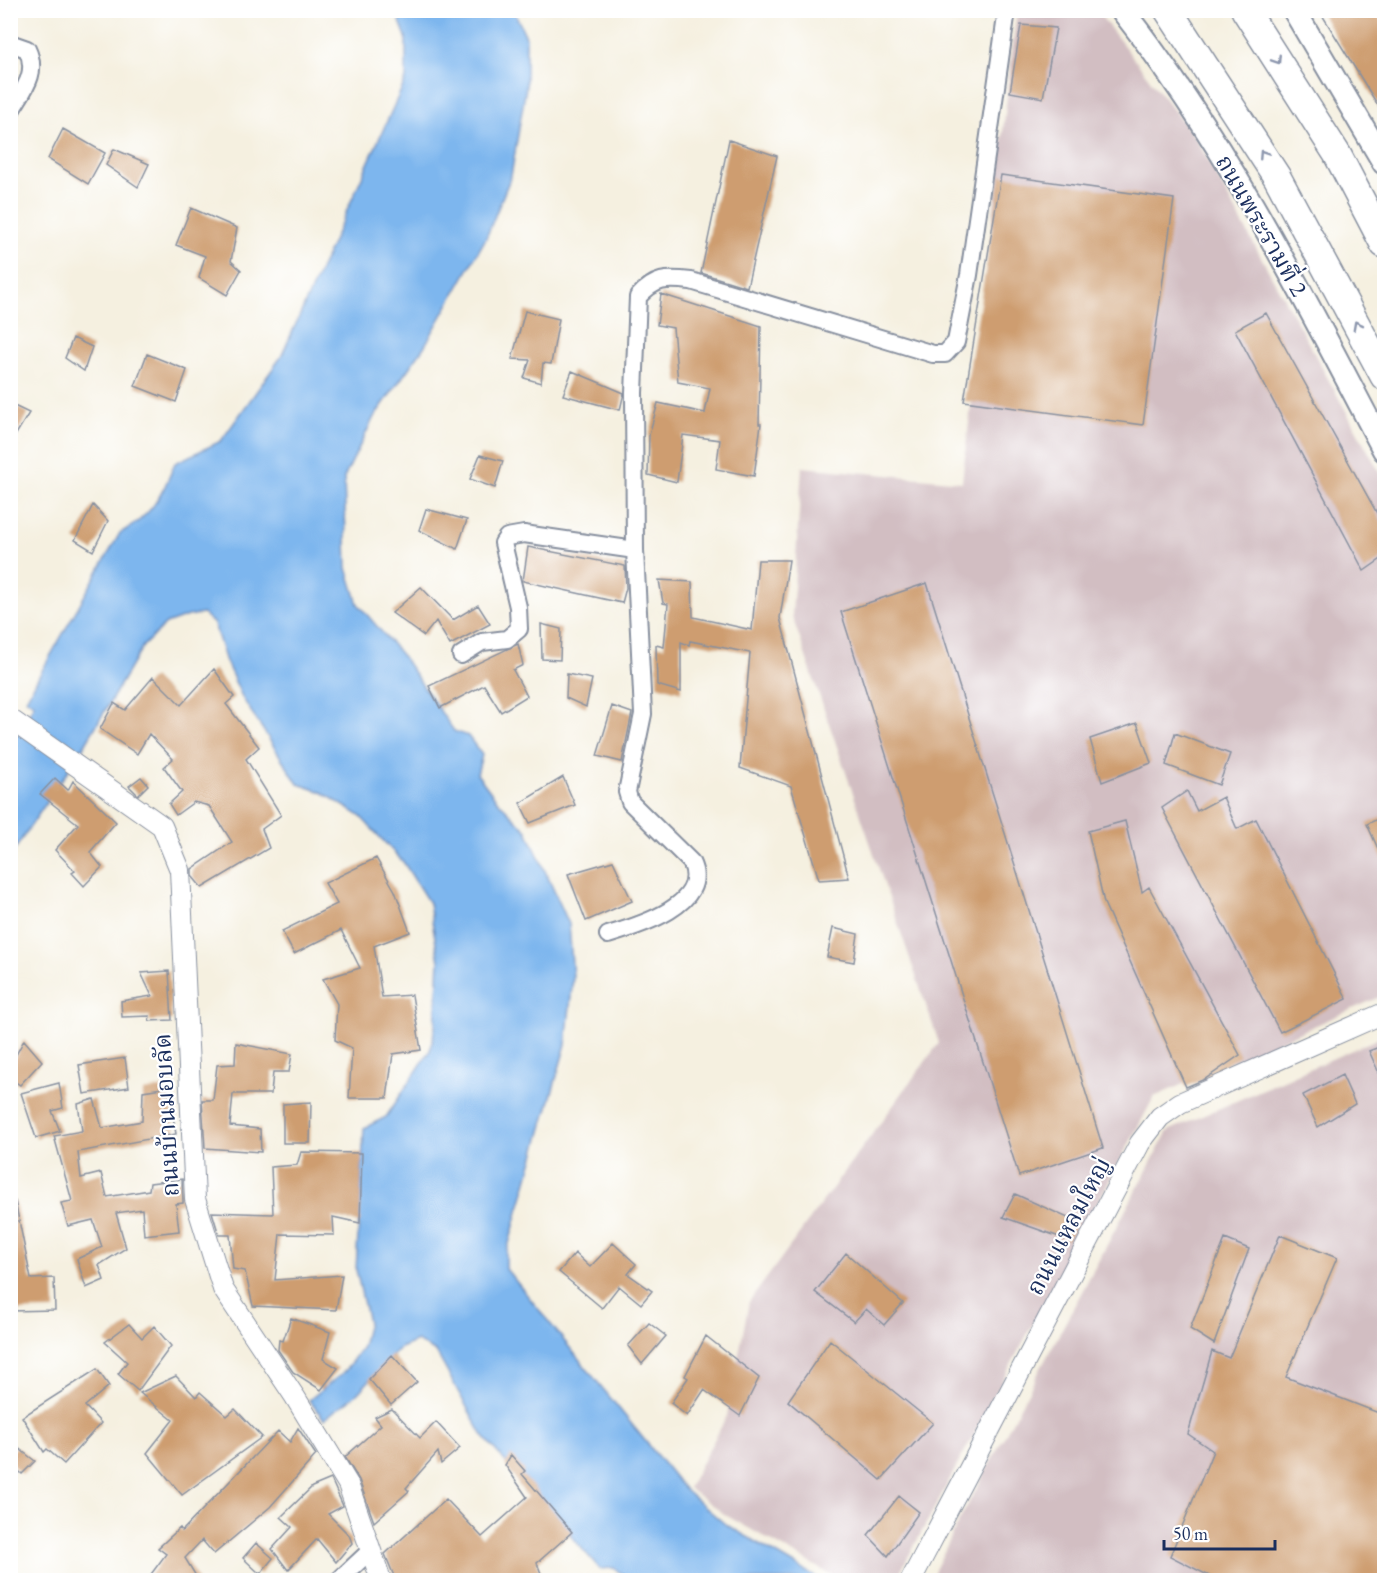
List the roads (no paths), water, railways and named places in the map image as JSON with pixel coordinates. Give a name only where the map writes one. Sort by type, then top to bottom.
[{"type":"highway","name":"ถนนพระรามที่ 2","points":[[1168,10],[1277,177],[1384,376]]},
{"type":"highway","points":[[1245,10],[1337,154],[1384,244]]},
{"type":"main road","name":"ถนนพระรามที่ 2","points":[[1122,10],[1202,121],[1288,267],[1384,450]]},
{"type":"main road","points":[[1294,10],[1384,163]]},
{"type":"street","points":[[608,934],[644,924],[671,909],[688,896],[695,885],[696,873],[691,862],[630,802],[627,792],[642,714],[636,550],[634,393],[638,297],[647,287],[666,278],[691,281],[933,354],[945,354],[956,342],[969,274],[1007,10]]},
{"type":"street","points":[[10,43],[27,49],[33,61],[32,73],[10,112]]},
{"type":"street","points":[[461,655],[482,642],[507,639],[519,629],[518,607],[503,543],[507,537],[520,534],[636,550]]},
{"type":"street","name":"ถนนบ้านมอบลัด","points":[[12,720],[162,826],[180,870],[195,1199],[223,1289],[295,1397],[348,1484],[381,1581]]},
{"type":"street","name":"ถนนแหลมใหญ่","points":[[911,1581],[1140,1143],[1160,1118],[1180,1103],[1384,1013]]},
{"type":"street","points":[[339,1581],[370,1551]]},
{"type":"water","points":[[396,11],[514,11],[526,37],[526,87],[511,176],[486,238],[424,347],[374,417],[344,478],[347,568],[358,604],[403,657],[454,731],[468,736],[482,755],[477,774],[495,798],[527,831],[569,924],[573,977],[566,1044],[506,1254],[506,1269],[685,1490],[725,1524],[821,1580],[630,1580],[614,1568],[600,1569],[483,1436],[436,1352],[417,1341],[400,1348],[357,1394],[324,1419],[309,1400],[345,1371],[362,1347],[368,1322],[356,1270],[364,1128],[386,1117],[430,1051],[435,1028],[439,961],[429,903],[404,863],[360,816],[322,792],[298,784],[243,699],[226,662],[214,624],[203,614],[188,616],[166,624],[143,646],[80,753],[11,855],[11,745],[34,704],[26,699],[120,533],[148,513],[165,486],[175,463],[221,441],[281,357],[406,79],[406,37]]}]
